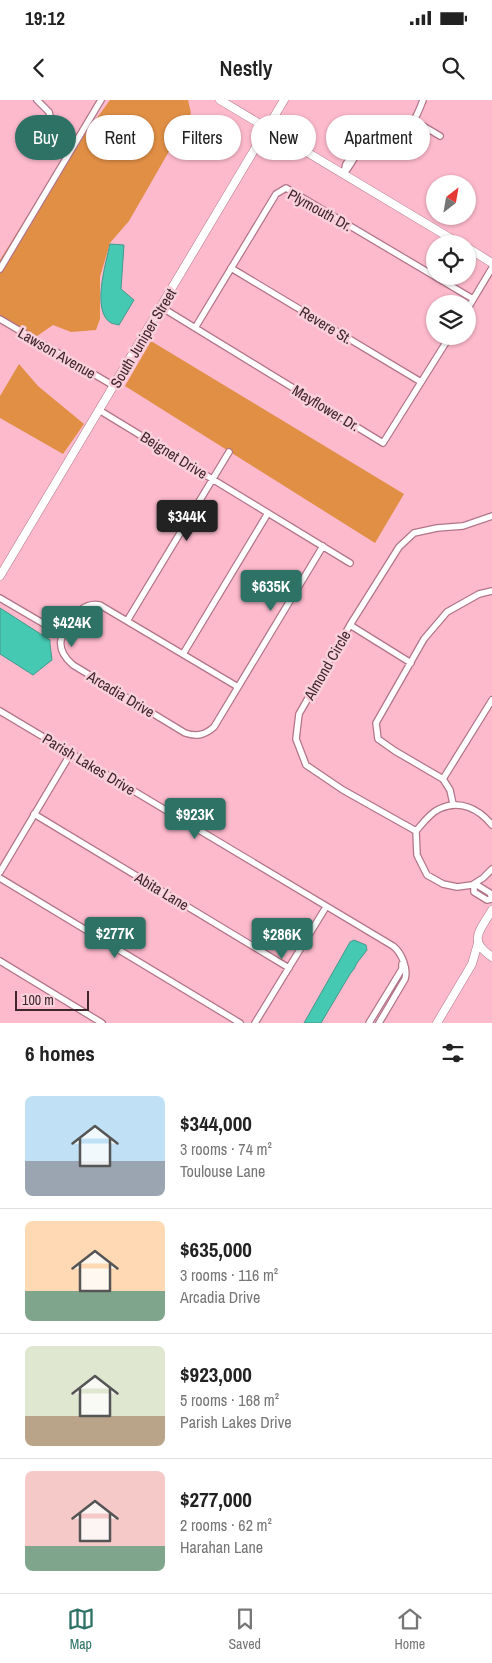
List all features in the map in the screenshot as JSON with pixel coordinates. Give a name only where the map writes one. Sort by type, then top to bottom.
[{"type":"street","points":[[37,100],[50,115]]},
{"type":"street","points":[[76,141],[100,100]]},
{"type":"street","points":[[220,100],[251,118]]},
{"type":"street","name":"South Juniper Street","points":[[275,115],[284,100]]},
{"type":"street","points":[[416,115],[423,100]]},
{"type":"street","points":[[430,130],[440,136]]},
{"type":"street","name":"South Juniper Street","points":[[0,576],[2,566],[114,386],[251,156]]},
{"type":"street","points":[[316,156],[445,235]]},
{"type":"street","points":[[0,269],[65,160]]},
{"type":"street","points":[[344,173],[354,160]]},
{"type":"street","name":"Plymouth Dr.","points":[[195,328],[276,194],[286,188],[466,295]]},
{"type":"street","points":[[476,253],[492,263]]},
{"type":"street","name":"Revere St.","points":[[232,268],[421,382]]},
{"type":"street","points":[[475,295],[492,268]]},
{"type":"street","name":"Mayflower Dr.","points":[[161,307],[383,443],[444,345]]},
{"type":"street","name":"Lawson Avenue","points":[[0,319],[114,386]]},
{"type":"street","name":"Beignet Drive","points":[[99,410],[350,563]]},
{"type":"street","points":[[127,621],[229,452]]},
{"type":"street","points":[[183,654],[268,513]]},
{"type":"street","name":"Almond Circle","points":[[416,831],[343,790],[306,765],[296,739],[299,714],[350,625],[398,547],[414,533],[437,528],[463,526],[492,516]]},
{"type":"street","name":"Arcadia Drive","points":[[63,635],[61,641],[63,654],[73,665],[191,735],[203,734],[214,727],[323,546]]},
{"type":"street","points":[[453,804],[450,790],[443,780],[378,739],[376,723],[424,639],[447,612],[479,594],[492,591]]},
{"type":"street","points":[[0,598],[63,635],[79,611],[89,605],[105,607],[238,687]]},
{"type":"street","points":[[350,625],[411,663]]},
{"type":"street","points":[[443,780],[492,700]]},
{"type":"street","name":"Parish Lakes Drive","points":[[0,711],[393,946],[398,950],[402,962]]},
{"type":"street","points":[[0,872],[70,753]]},
{"type":"street","points":[[492,825],[485,816],[472,807],[453,804],[438,809],[416,831],[417,855],[427,875],[443,884],[457,887],[477,885],[490,893],[492,899]]},
{"type":"street","name":"Abita Lane","points":[[34,814],[289,968]]},
{"type":"street","points":[[473,885],[492,869]]},
{"type":"street","points":[[0,878],[240,1023]]},
{"type":"street","points":[[255,1023],[326,907]]},
{"type":"street","points":[[438,1023],[472,964],[479,932],[492,910]]},
{"type":"street","points":[[478,943],[492,957]]},
{"type":"street","points":[[0,962],[102,1023]]},
{"type":"street","points":[[369,1023],[402,969],[402,962]]},
{"type":"street","points":[[379,1023],[405,980],[407,973],[402,962]]},
{"type":"shaded area","points":[[110,100],[188,100],[191,113],[190,115],[164,115],[164,160],[129,221],[110,243],[100,277],[100,319],[96,330],[71,332],[53,325],[27,343],[0,318],[0,260],[36,202],[66,160],[76,160],[76,147],[86,133],[86,160],[154,160],[154,115],[99,115]]},
{"type":"shaded area","points":[[110,244],[124,245],[121,289],[134,300],[119,325],[111,323],[105,317],[102,308],[101,286]]},
{"type":"shaded area","points":[[151,341],[404,494],[375,543],[125,386]]},
{"type":"shaded area","points":[[19,364],[38,386],[84,424],[63,454],[0,418],[0,396]]},
{"type":"shaded area","points":[[0,608],[50,640],[52,660],[33,675],[0,654]]},
{"type":"shaded area","points":[[354,940],[366,945],[367,950],[350,974],[321,1023],[304,1023],[350,942]]}]
